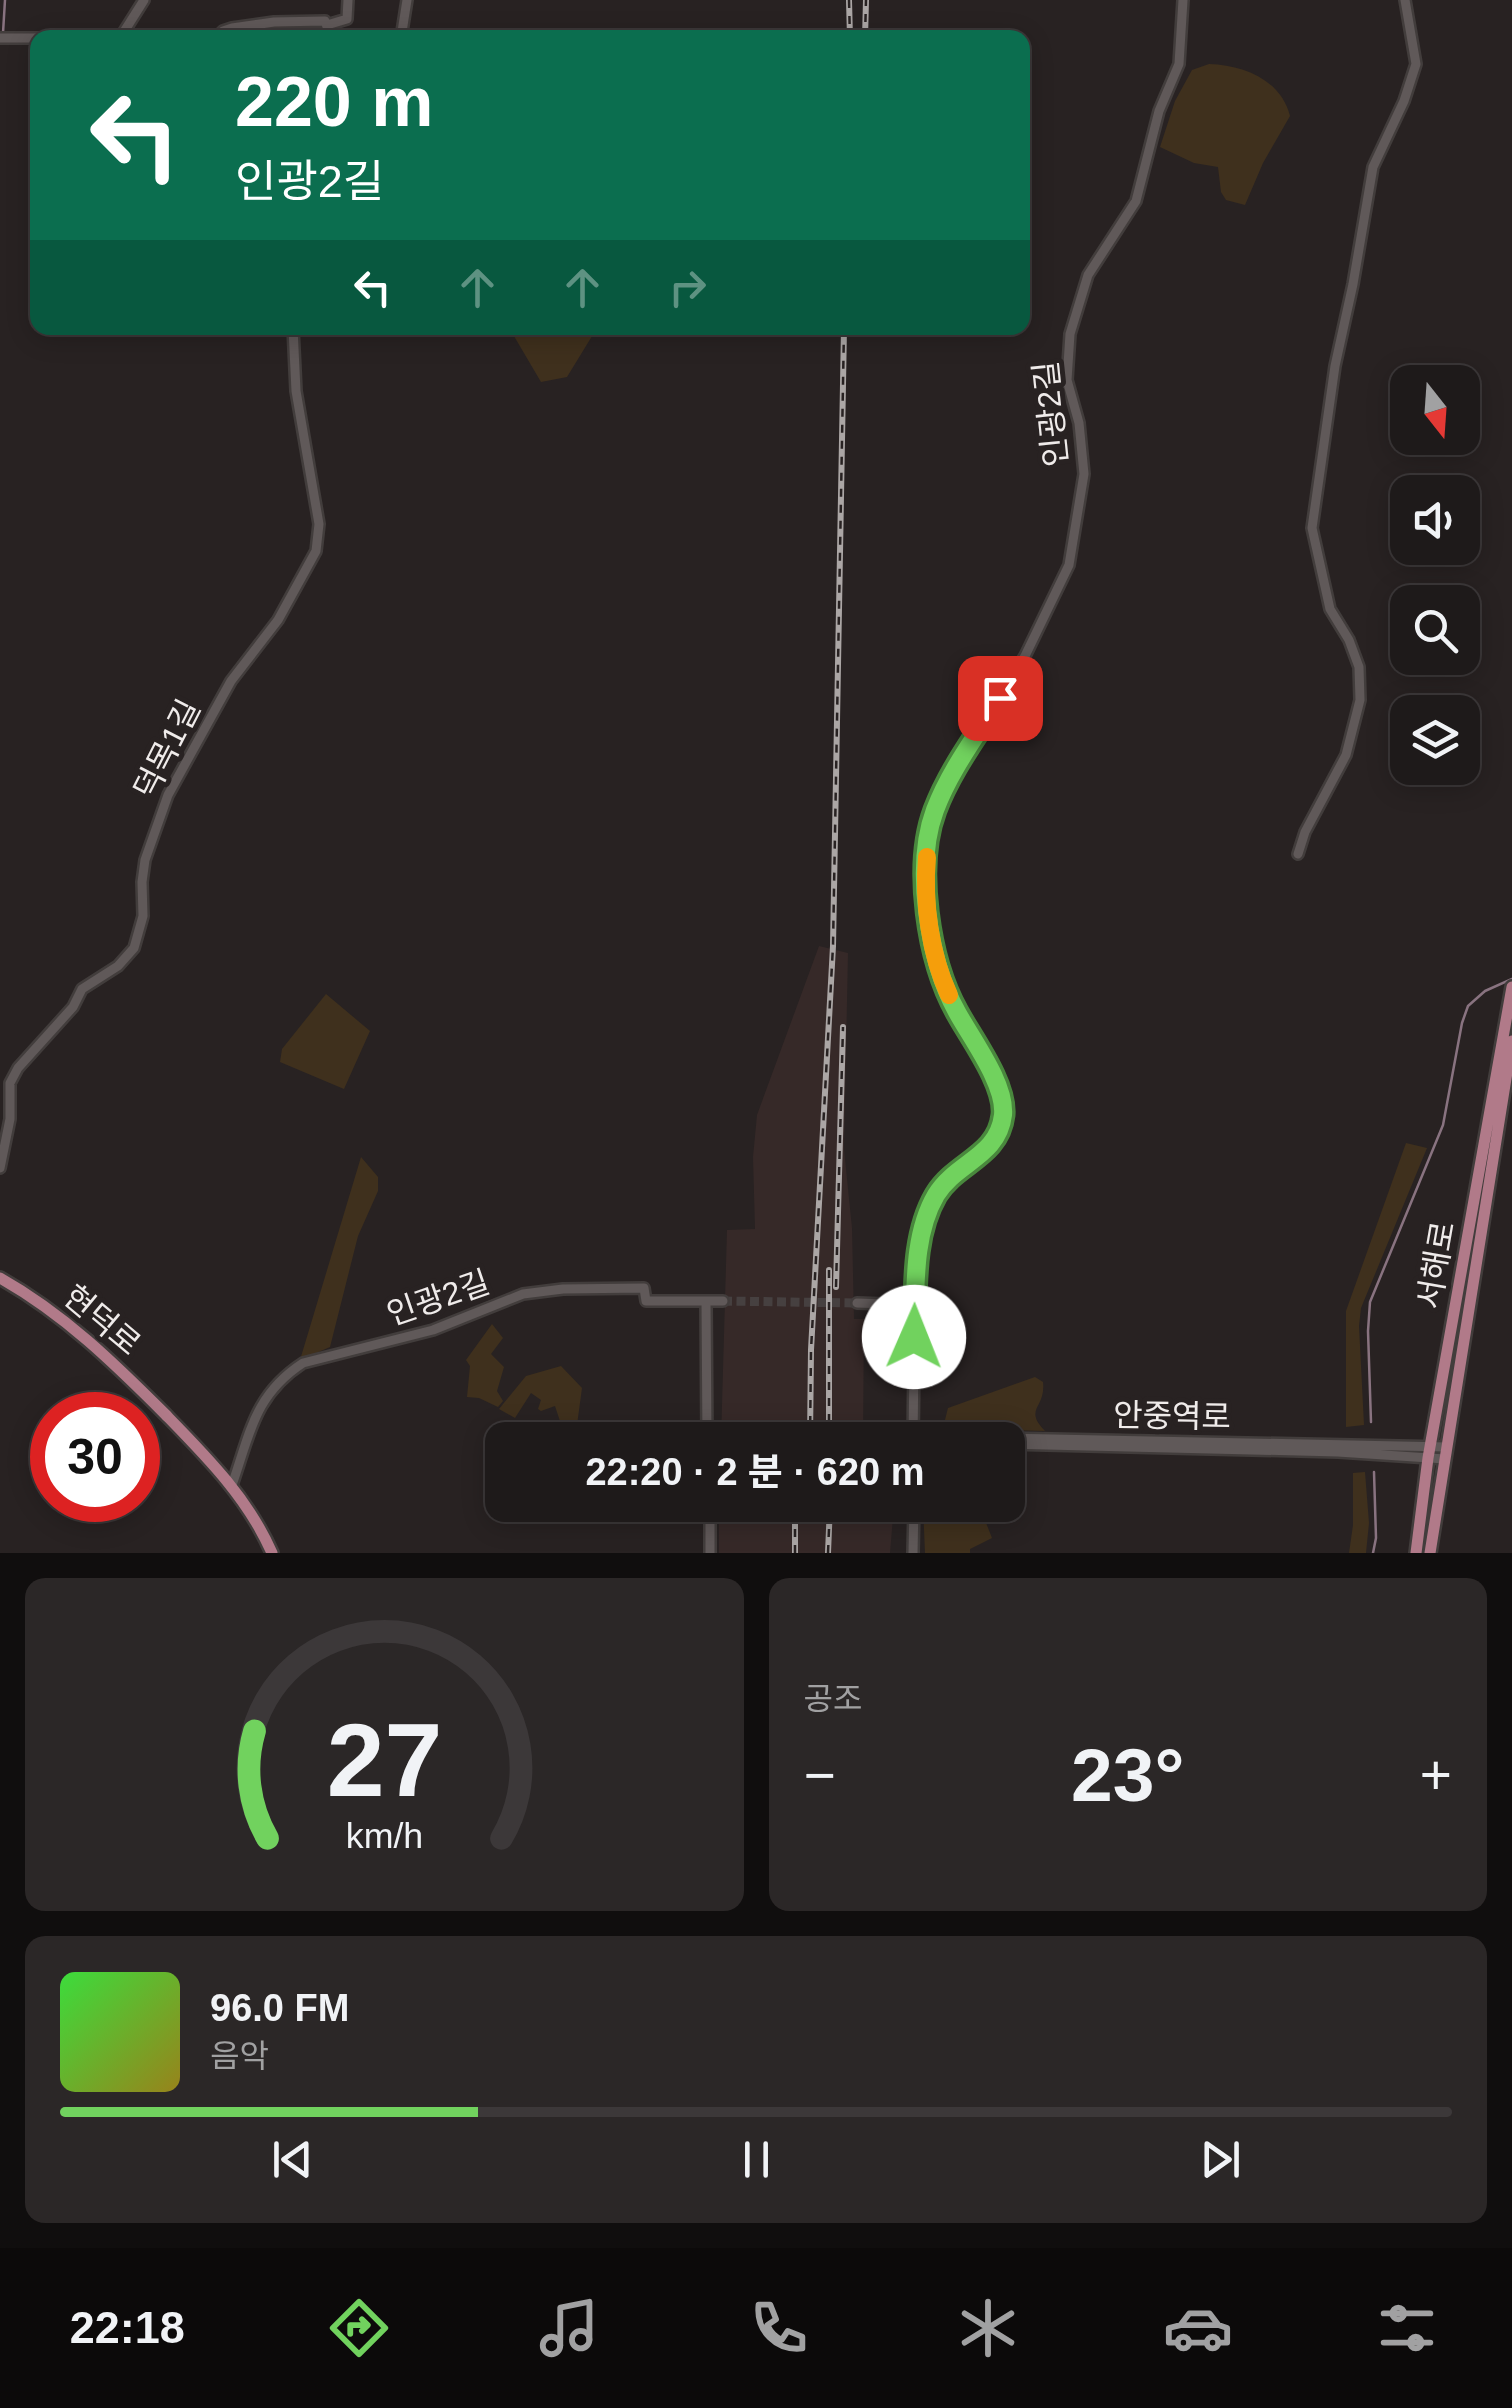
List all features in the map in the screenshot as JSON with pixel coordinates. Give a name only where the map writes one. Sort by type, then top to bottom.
[{"type":"main road","name":"서해로","points":[[1416,1553],[1430,1452],[1512,988]]},
{"type":"main road","name":"서해로","points":[[1430,1553],[1512,1041]]},
{"type":"main road","name":"현덕로","points":[[0,1278],[85,1336],[232,1485],[272,1553]]},
{"type":"street","points":[[125,30],[144,0]]},
{"type":"street","points":[[223,30],[274,22],[326,24],[347,19],[348,0]]},
{"type":"street","points":[[403,30],[407,0]]},
{"type":"street","name":"인광2길","points":[[912,1422],[921,1239],[937,1193],[992,1147],[1003,1105],[981,1051],[940,976],[927,897],[930,829],[960,758],[1025,656],[1069,565],[1084,474],[1081,436],[1067,380],[1070,334],[1088,275],[1136,202],[1158,112],[1179,64],[1183,0]]},
{"type":"street","points":[[1298,854],[1305,832],[1346,756],[1360,700],[1360,667],[1350,640],[1330,608],[1312,528],[1334,366],[1373,167],[1404,101],[1416,64],[1405,0]]},
{"type":"street","points":[[326,24],[329,30]]},
{"type":"street","points":[[0,38],[30,38]]},
{"type":"street","name":"덕목1길","points":[[0,1168],[10,1118],[10,1083],[18,1068],[73,1007],[82,989],[118,966],[134,948],[143,916],[145,860],[168,795],[231,681],[278,620],[316,551],[319,524],[296,390],[293,335]]},
{"type":"street","name":"인광2길","points":[[232,1485],[262,1402],[288,1373],[303,1363],[432,1330],[540,1291],[629,1286],[644,1288],[646,1301],[723,1301]]},
{"type":"street","points":[[706,1302],[707,1422]]},
{"type":"street","points":[[857,1303],[915,1305]]},
{"type":"street","name":"안중역로","points":[[1025,1440],[1430,1452]]},
{"type":"street","points":[[1025,1444],[1446,1453]]},
{"type":"street","points":[[710,1522],[710,1553]]},
{"type":"street","points":[[911,1522],[911,1553]]},
{"type":"shaded area","points":[[1209,64],[1248,71],[1270,84],[1290,116],[1245,205],[1226,200],[1218,167],[1194,163],[1160,147],[1175,101],[1192,70]]},
{"type":"shaded area","points":[[513,335],[593,335],[567,377],[541,382]]},
{"type":"shaded area","points":[[819,946],[848,953],[844,1149],[852,1228],[854,1319],[864,1319],[863,1422],[722,1422],[727,1230],[755,1229],[753,1157],[757,1115]]},
{"type":"shaded area","points":[[326,994],[370,1031],[344,1089],[280,1062],[282,1049]]},
{"type":"shaded area","points":[[1406,1143],[1427,1148],[1361,1308],[1364,1425],[1346,1427],[1346,1311]]},
{"type":"shaded area","points":[[361,1157],[378,1177],[378,1191],[358,1236],[330,1347],[300,1360]]},
{"type":"shaded area","points":[[492,1324],[503,1338],[491,1354],[504,1367],[497,1391],[503,1401],[498,1407],[467,1397],[470,1366],[466,1360]]},
{"type":"shaded area","points":[[561,1366],[582,1388],[577,1422],[560,1422],[555,1406],[541,1411],[541,1400],[531,1393],[515,1418],[499,1409],[526,1376]]},
{"type":"shaded area","points":[[1035,1377],[1043,1382],[1035,1413],[1045,1431],[1025,1430],[1025,1422],[944,1422],[948,1408]]},
{"type":"shaded area","points":[[1365,1472],[1369,1523],[1366,1553],[1349,1553],[1353,1473]]},
{"type":"shaded area","points":[[719,1522],[893,1522],[890,1553],[719,1553]]},
{"type":"shaded area","points":[[924,1522],[986,1522],[992,1538],[970,1549],[970,1553],[925,1553]]},
{"type":"waterway","points":[[3,33],[5,0]]},
{"type":"waterway","points":[[1371,1422],[1370,1302],[1443,1125],[1468,1006],[1485,991],[1512,979]]},
{"type":"waterway","points":[[1373,1553],[1374,1472]]},
{"type":"tunnel","points":[[723,1301],[857,1303]]},
{"type":"railway","points":[[849,0],[850,30]]},
{"type":"railway","points":[[865,30],[866,0]]},
{"type":"railway","points":[[810,1422],[833,946],[844,335]]},
{"type":"railway","points":[[836,1287],[843,1027]]},
{"type":"railway","points":[[829,1270],[829,1422]]},
{"type":"railway","points":[[795,1522],[795,1553]]},
{"type":"railway","points":[[828,1553],[829,1522]]},
{"type":"slow traffic","points":[[927,857],[932,941],[949,995]]},
{"type":"route","points":[[914,1337],[921,1239],[937,1193],[992,1147],[1002,1120],[1003,1105],[981,1051],[940,976],[932,941],[926,864],[936,808],[960,758],[1000,698]]}]
